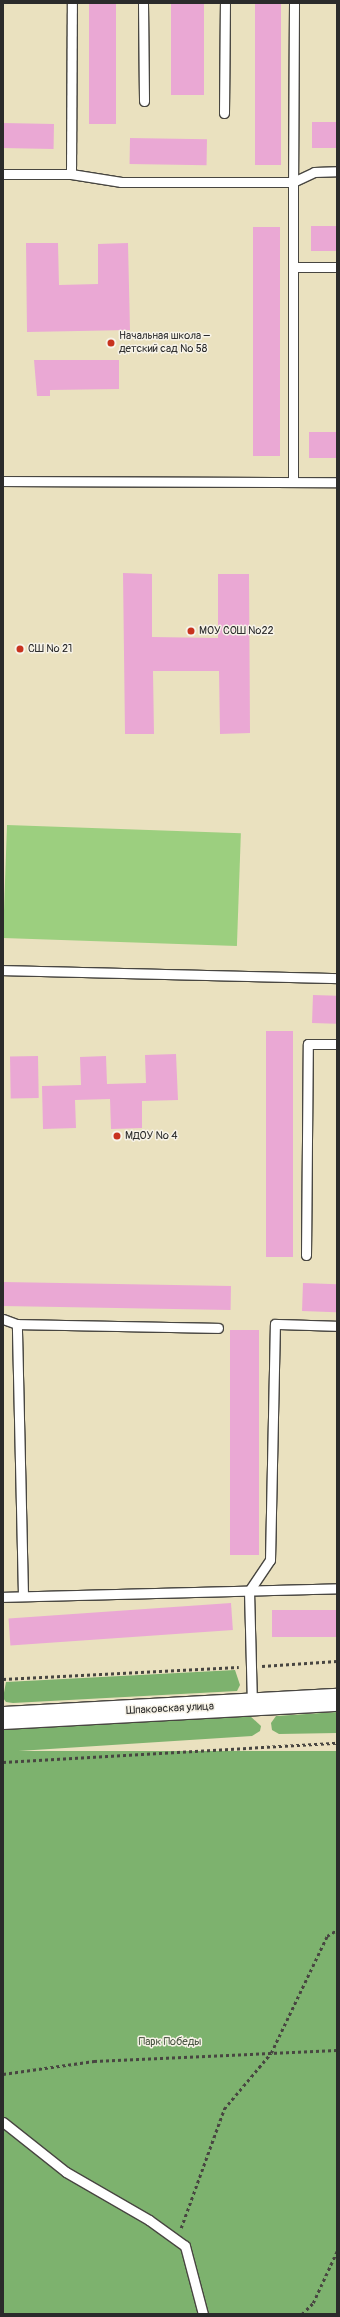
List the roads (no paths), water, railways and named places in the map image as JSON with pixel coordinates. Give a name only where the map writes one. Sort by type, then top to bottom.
[{"type":"main road","name":"Шпаковская улица","points":[[3,1718],[337,1700]]},
{"type":"lane","points":[[71,174],[72,3]]},
{"type":"lane","points":[[143,3],[144,101]]},
{"type":"lane","points":[[224,113],[225,3]]},
{"type":"lane","points":[[293,482],[295,267],[293,182],[294,3]]},
{"type":"lane","points":[[3,174],[71,174],[121,182],[293,182],[314,172],[337,171]]},
{"type":"lane","points":[[295,267],[337,267]]},
{"type":"lane","points":[[3,481],[337,482]]},
{"type":"lane","points":[[3,970],[337,978]]},
{"type":"lane","points":[[306,1256],[308,1044],[337,1044]]},
{"type":"lane","points":[[3,1319],[17,1324],[218,1328]]},
{"type":"lane","points":[[17,1324],[23,1595]]},
{"type":"lane","points":[[252,1704],[249,1591],[270,1560],[274,1324],[337,1326]]},
{"type":"lane","points":[[3,1597],[23,1595],[337,1588]]},
{"type":"lane","points":[[3,2122],[66,2172],[149,2220],[185,2246],[203,2314]]},
{"type":"place","name":"Начальная школа – детский сад № 58","points":[[111,343]]},
{"type":"place","name":"МОУ СОШ №22","points":[[191,631]]},
{"type":"place","name":"СШ № 21","points":[[20,649]]},
{"type":"place","name":"МДОУ № 4","points":[[117,1136]]},
{"type":"park label","name":"Парк Победы","points":[[170,2042]]}]
